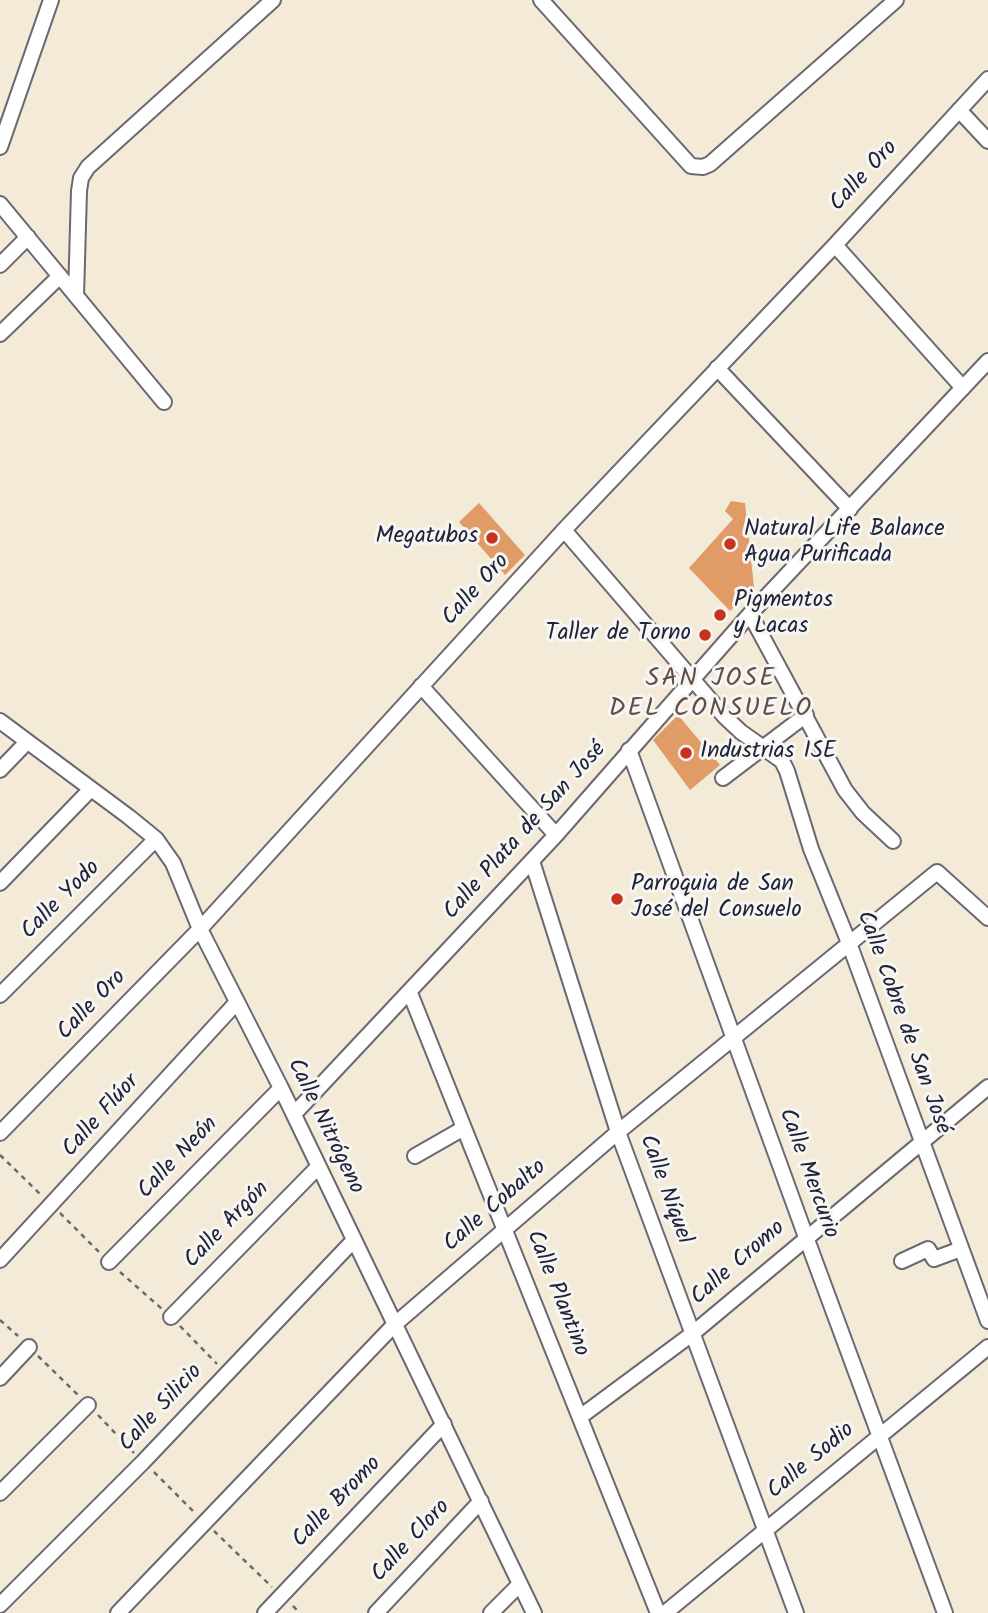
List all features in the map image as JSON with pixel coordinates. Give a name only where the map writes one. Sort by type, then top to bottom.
[{"type":"street","points":[[0,147],[51,0]]},
{"type":"street","points":[[76,296],[79,191],[81,178],[88,167],[273,0]]},
{"type":"street","points":[[541,0],[691,166],[696,167],[710,164],[896,0]]},
{"type":"street","name":"Calle Oro","points":[[0,1133],[200,929],[564,530],[988,79]]},
{"type":"street","points":[[958,110],[988,141]]},
{"type":"street","points":[[0,204],[164,402]]},
{"type":"street","points":[[0,265],[28,237]]},
{"type":"street","points":[[835,244],[963,388]]},
{"type":"street","points":[[0,334],[60,276]]},
{"type":"street","name":"Calle Plata de San José","points":[[294,1114],[556,835],[750,614],[988,361]]},
{"type":"street","points":[[718,368],[850,509]]},
{"type":"street","name":"Calle Cobre de San José","points":[[564,530],[691,681],[725,717],[782,761],[811,849],[849,943],[988,1321]]},
{"type":"street","points":[[750,614],[806,715],[830,767],[863,813],[893,841]]},
{"type":"street","points":[[421,686],[556,835]]},
{"type":"street","points":[[723,778],[806,715]]},
{"type":"street","name":"Calle Nitrógeno","points":[[0,721],[156,839],[173,863],[200,929],[294,1114],[534,1613]]},
{"type":"street","points":[[0,770],[27,742]]},
{"type":"street","name":"Calle Mercurio","points":[[629,750],[878,1437],[945,1613]]},
{"type":"street","points":[[0,883],[91,789]]},
{"type":"street","name":"Calle Yodo","points":[[0,995],[156,839]]},
{"type":"street","name":"Calle Níquel","points":[[532,861],[618,1132],[796,1613]]},
{"type":"street","name":"Calle Cobalto","points":[[118,1613],[394,1325],[618,1132],[937,872],[988,918]]},
{"type":"street","name":"Calle Plantino","points":[[410,993],[658,1613]]},
{"type":"street","name":"Calle Flúor","points":[[0,1261],[237,1002]]},
{"type":"street","name":"Calle Cromo","points":[[580,1417],[692,1334],[988,1087]]},
{"type":"street","name":"Calle Neón","points":[[109,1262],[281,1088]]},
{"type":"street","points":[[415,1156],[464,1128]]},
{"type":"street","name":"Calle Argón","points":[[171,1317],[318,1167]]},
{"type":"street","name":"Calle Silicio","points":[[0,1605],[144,1462],[353,1241]]},
{"type":"street","points":[[902,1261],[928,1249],[934,1259],[961,1249]]},
{"type":"street","points":[[0,1378],[30,1347]]},
{"type":"street","name":"Calle Sodio","points":[[666,1613],[988,1347]]},
{"type":"street","points":[[0,1493],[89,1405]]},
{"type":"street","name":"Calle Bromo","points":[[265,1613],[444,1424]]},
{"type":"street","name":"Calle Cloro","points":[[376,1613],[481,1502]]},
{"type":"street","points":[[491,1613],[520,1584]]},
{"type":"path","points":[[295,1608],[300,1613]]},
{"type":"building","name":"Natural Life Balance Agua Purificada","points":[[731,501],[745,503],[754,587],[730,611],[689,568],[733,519],[725,511]]},
{"type":"building","name":"Megatubos","points":[[479,503],[525,555],[505,575],[459,522]]},
{"type":"building","name":"Industrias ISE","points":[[678,715],[720,765],[690,790],[653,740]]},
{"type":"place","name":"Megatubos","points":[[492,538]]},
{"type":"place","name":"Natural Life Balance Agua Purificada","points":[[730,544]]},
{"type":"place","name":"Pigmentos y Lacas","points":[[720,615]]},
{"type":"place","name":"Taller de Torno","points":[[705,635]]},
{"type":"place","name":"Industrias ISE","points":[[686,753]]},
{"type":"place","name":"Parroquia de San José del Consuelo","points":[[617,899]]},
{"type":"district","name":"SAN JOSE DEL CONSUELO","points":[[711,696]]}]
